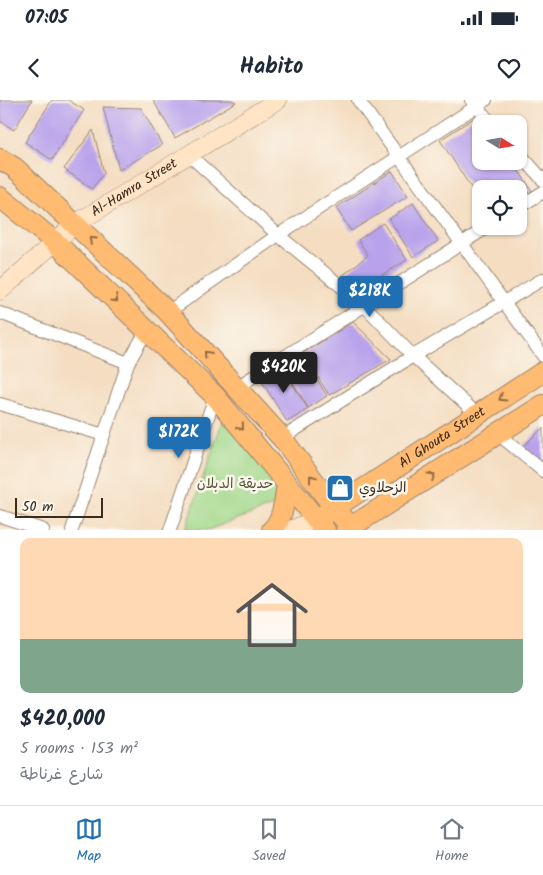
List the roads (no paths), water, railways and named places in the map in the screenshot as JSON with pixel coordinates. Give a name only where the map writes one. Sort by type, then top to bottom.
[{"type":"main road","name":"Al-Hamra Street","points":[[0,290],[75,224],[268,102]]},
{"type":"main road","points":[[0,159],[15,168],[168,312],[282,438],[350,529],[543,405]]},
{"type":"main road","points":[[0,197],[55,242],[215,396],[320,525],[291,530]]},
{"type":"main road","name":"Al Ghouta Street","points":[[320,525],[335,509],[543,372]]},
{"type":"main road","points":[[272,530],[276,527],[283,508],[288,484]]},
{"type":"street","points":[[358,100],[543,356]]},
{"type":"street","points":[[168,312],[278,235],[478,102],[486,115]]},
{"type":"street","points":[[188,154],[278,235],[364,305],[413,356],[477,414]]},
{"type":"street","points":[[528,163],[543,180]]},
{"type":"street","points":[[527,202],[543,192]]},
{"type":"street","points":[[237,387],[474,235]]},
{"type":"street","points":[[282,438],[413,356],[543,280]]},
{"type":"street","points":[[0,313],[128,363]]},
{"type":"street","points":[[72,530],[128,363],[147,330]]},
{"type":"street","points":[[170,530],[215,396]]},
{"type":"street","points":[[0,404],[104,435]]},
{"type":"street","points":[[498,434],[543,471]]},
{"type":"street","points":[[0,516],[43,530]]},
{"type":"place","name":"الزحلاوي","points":[[340,488]]},
{"type":"park label","name":"حديقة الدبلان","points":[[235,484]]}]
